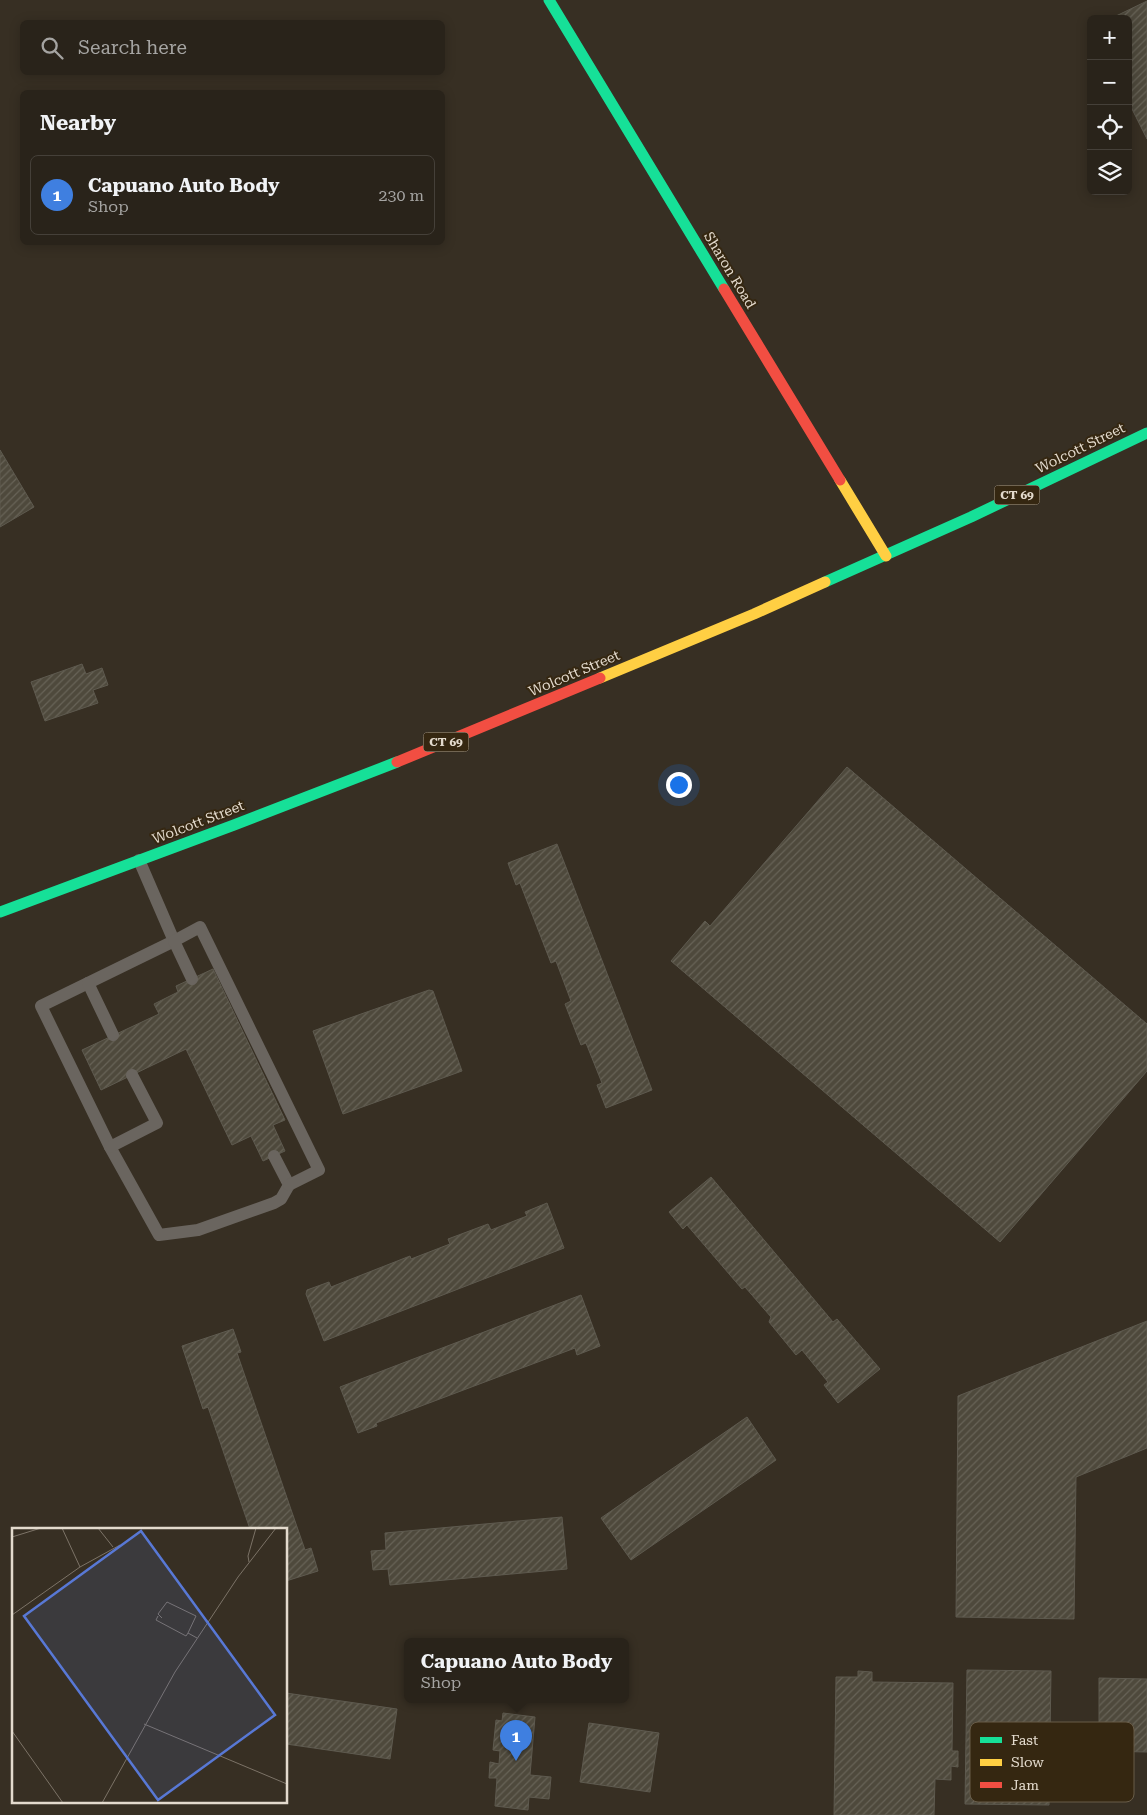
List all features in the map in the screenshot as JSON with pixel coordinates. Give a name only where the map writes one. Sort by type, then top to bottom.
[{"type":"main road","name":"Sharon Road","points":[[548,0],[886,556]]},
{"type":"main road","name":"Wolcott Street","points":[[0,912],[452,740],[754,614],[971,517],[1147,433]]},
{"type":"lane","points":[[139,860],[192,978]]},
{"type":"lane","points":[[200,927],[319,1170],[289,1185],[281,1199],[274,1204],[198,1230],[159,1235],[110,1147],[41,1006],[174,941],[200,927]]},
{"type":"lane","points":[[88,983],[113,1035]]},
{"type":"lane","points":[[110,1147],[157,1123],[132,1075]]},
{"type":"lane","points":[[274,1156],[289,1185]]},
{"type":"building","points":[[1147,1],[1147,139],[1132,109],[1132,15],[1118,15]]},
{"type":"building","points":[[0,450],[34,507],[0,527]]},
{"type":"building","points":[[82,664],[86,674],[102,668],[108,685],[93,690],[98,703],[45,721],[31,682]]},
{"type":"building","points":[[847,767],[1147,1024],[1147,1071],[1000,1242],[671,961],[705,921],[710,926]]},
{"type":"building","points":[[557,844],[652,1090],[606,1108],[597,1085],[602,1083],[586,1043],[581,1045],[565,1004],[571,1001],[556,961],[551,963],[520,883],[516,885],[508,863]]},
{"type":"building","points":[[213,969],[285,1120],[273,1125],[285,1151],[263,1161],[251,1136],[232,1145],[186,1049],[101,1090],[82,1050],[159,1014],[154,1004],[178,992],[176,986]]},
{"type":"building","points":[[429,990],[433,991],[462,1071],[343,1114],[313,1031]]},
{"type":"building","points":[[711,1177],[833,1322],[837,1319],[880,1369],[838,1403],[824,1385],[828,1382],[802,1350],[796,1355],[769,1322],[771,1317],[745,1287],[742,1289],[687,1225],[683,1229],[669,1212]]},
{"type":"building","points":[[547,1203],[564,1248],[324,1341],[306,1294],[307,1290],[329,1282],[331,1287],[410,1256],[411,1259],[450,1244],[448,1239],[488,1224],[491,1230],[527,1216],[525,1212]]},
{"type":"building","points":[[581,1295],[600,1346],[577,1355],[575,1348],[376,1423],[377,1426],[358,1433],[340,1387]]},
{"type":"building","points":[[1147,1321],[1147,1448],[1076,1477],[1074,1619],[956,1617],[958,1396]]},
{"type":"building","points":[[233,1329],[241,1352],[237,1353],[305,1550],[311,1548],[318,1571],[288,1580],[288,1528],[250,1528],[208,1407],[203,1409],[182,1346]]},
{"type":"building","points":[[747,1417],[776,1460],[631,1560],[601,1518]]},
{"type":"building","points":[[562,1517],[567,1569],[390,1585],[388,1569],[373,1570],[371,1551],[386,1550],[385,1533]]},
{"type":"building","points":[[967,1670],[1051,1671],[1050,1722],[970,1722],[970,1802],[1049,1802],[1049,1805],[965,1804]]},
{"type":"building","points":[[858,1671],[872,1672],[872,1682],[953,1683],[952,1751],[958,1751],[958,1767],[951,1766],[951,1780],[935,1779],[934,1815],[834,1815],[836,1677],[858,1677]]},
{"type":"building","points":[[1099,1678],[1147,1679],[1147,1752],[1134,1752],[1134,1722],[1099,1722]]},
{"type":"building","points":[[288,1693],[397,1709],[390,1759],[288,1744]]},
{"type":"building","points":[[503,1713],[535,1717],[530,1775],[551,1777],[549,1799],[529,1797],[528,1810],[495,1806],[497,1778],[489,1778],[490,1762],[499,1764],[500,1751],[493,1750],[496,1720],[502,1721]]},
{"type":"building","points":[[589,1723],[659,1733],[650,1792],[580,1782]]},
{"type":"traffic: fast","points":[[549,0],[724,289]]},
{"type":"traffic: fast","points":[[825,582],[971,517],[1147,433]]},
{"type":"traffic: fast","points":[[0,912],[397,762]]},
{"type":"traffic: slow","points":[[840,480],[886,556]]},
{"type":"traffic: slow","points":[[600,678],[754,614],[825,582]]},
{"type":"traffic: jam","points":[[724,289],[840,480]]},
{"type":"traffic: jam","points":[[397,762],[600,678]]},
{"type":"place","name":"Capuano Auto Body","points":[[516,1761]]}]
